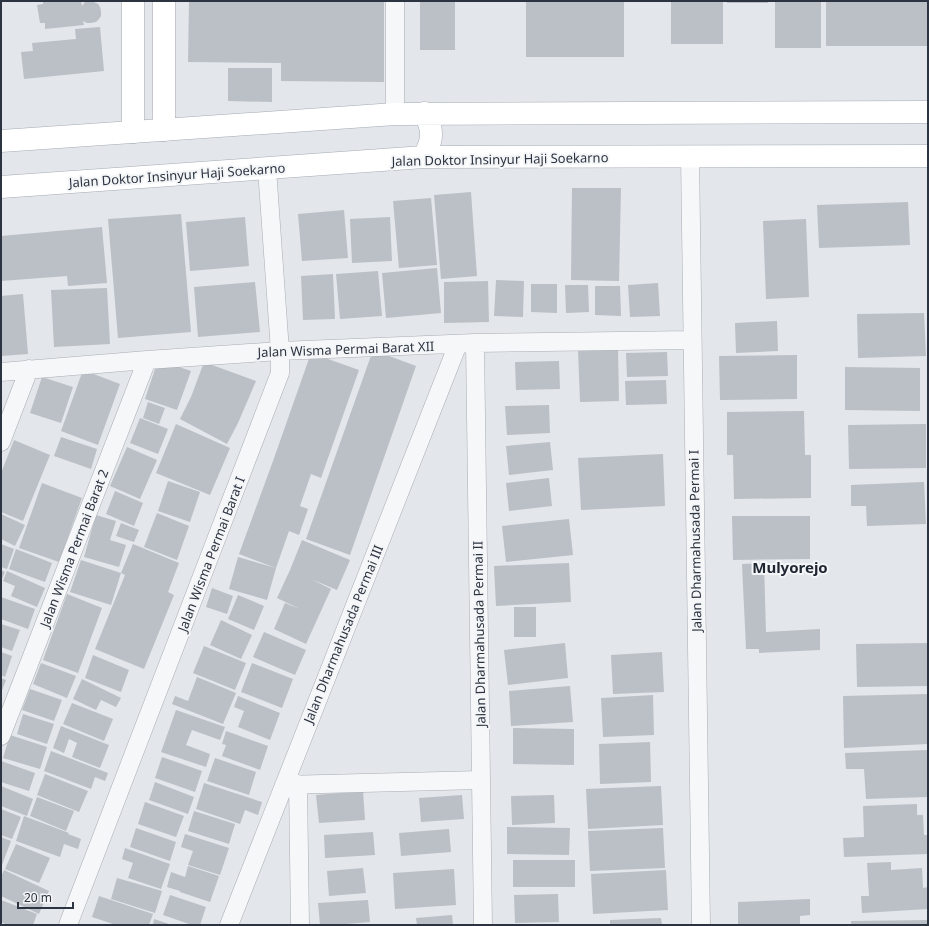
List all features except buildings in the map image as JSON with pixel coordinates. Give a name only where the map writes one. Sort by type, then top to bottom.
[{"type":"main road","points":[[133,1],[133,132]]},
{"type":"main road","points":[[164,1],[164,130]]},
{"type":"main road","points":[[1,141],[424,113],[928,112]]},
{"type":"main road","points":[[424,113],[429,123],[431,135],[429,146],[424,157]]},
{"type":"main road","name":"Jalan Doktor Insinyur Haji Soekarno","points":[[1,188],[424,157],[928,156]]},
{"type":"street","points":[[395,1],[395,114]]},
{"type":"street","name":"Jalan Dharmahusada Permai I","points":[[690,157],[701,925]]},
{"type":"street","name":"Jalan Wisma Permai Barat I","points":[[68,925],[280,373],[280,351],[267,169]]},
{"type":"street","name":"Jalan Wisma Permai Barat XII","points":[[1,372],[280,351],[466,344],[692,340]]},
{"type":"street","name":"Jalan Dharmahusada Permai II","points":[[466,344],[481,780],[483,925]]},
{"type":"street","name":"Jalan Dharmahusada Permai III","points":[[229,925],[291,784],[466,344]]},
{"type":"street","name":"Jalan Wisma Permai Barat 2","points":[[1,736],[147,360]]},
{"type":"street","points":[[1,442],[29,369]]},
{"type":"street","points":[[300,925],[291,784],[481,780]]},
{"type":"district","name":"Mulyorejo","points":[[790,568]]}]
